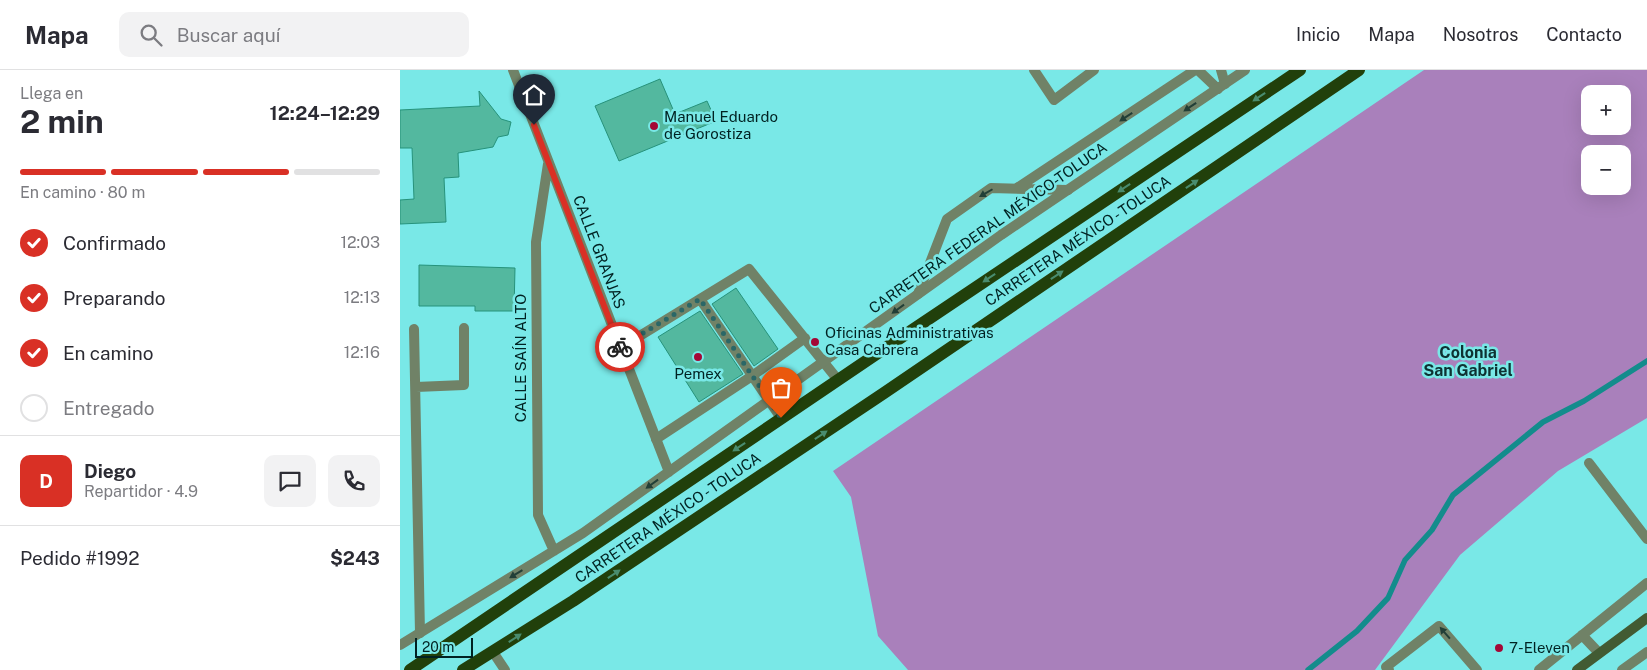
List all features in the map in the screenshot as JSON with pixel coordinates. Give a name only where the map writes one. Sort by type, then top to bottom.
[{"type":"main road","name":"CARRETERA MÉXICO - TOLUCA","points":[[410,670],[781,418],[1300,70]]},
{"type":"main road","name":"CARRETERA MÉXICO - TOLUCA","points":[[463,670],[573,601],[860,409],[1359,70]]},
{"type":"main road","points":[[1577,670],[1647,618]]},
{"type":"street","name":"CALLE GRANJAS","points":[[513,70],[669,472]]},
{"type":"street","points":[[1034,70],[1054,100],[1094,70]]},
{"type":"street","points":[[1017,188],[1197,70],[1221,86]]},
{"type":"street","points":[[1221,70],[1221,86]]},
{"type":"street","name":"CARRETERA FEDERAL MÉXICO-TOLUCA","points":[[400,646],[583,533],[1001,235],[1245,70]]},
{"type":"street","name":"CALLE SAÍN ALTO","points":[[548,162],[536,242],[538,515],[554,551]]},
{"type":"street","points":[[918,294],[947,219],[991,188],[1068,190]]},
{"type":"street","points":[[620,348],[749,268],[838,380]]},
{"type":"street","points":[[700,299],[781,418]]},
{"type":"street","points":[[416,387],[464,385],[464,328]]},
{"type":"street","points":[[414,329],[420,634]]},
{"type":"street","points":[[656,439],[752,376],[805,338]]},
{"type":"street","points":[[1589,463],[1647,539]]},
{"type":"street","points":[[1539,670],[1647,583]]},
{"type":"street","points":[[1389,670],[1386,666],[1439,626],[1477,670]]},
{"type":"street","points":[[1582,635],[1599,654]]},
{"type":"street","points":[[493,652],[505,670]]},
{"type":"street","points":[[1622,670],[1647,652]]},
{"type":"shaded area","points":[[1424,70],[1647,70],[1647,418],[1558,471],[1460,555],[1375,670],[908,670],[878,636],[851,497],[833,471]]},
{"type":"building","points":[[660,79],[675,114],[707,101],[716,121],[619,161],[595,106]]},
{"type":"building","points":[[479,91],[501,119],[511,122],[508,135],[498,137],[493,147],[458,153],[459,177],[444,178],[446,222],[400,224],[400,200],[414,199],[412,148],[400,148],[400,110],[480,106]]},
{"type":"building","points":[[419,265],[515,268],[514,311],[475,311],[475,306],[419,306]]},
{"type":"building","name":"Pemex","points":[[736,288],[778,349],[754,366],[712,304]]},
{"type":"building","name":"Pemex","points":[[700,311],[743,374],[699,402],[658,337]]},
{"type":"waterway","points":[[1308,670],[1357,631],[1388,598],[1405,560],[1432,530],[1453,495],[1543,422],[1584,401],[1647,361]]},
{"type":"way so far","points":[[620,347],[700,299],[781,418]]},
{"type":"place","name":"Manuel Eduardo de Gorostiza","points":[[654,126]]},
{"type":"place","name":"Oficinas Administrativas Casa Cabrera","points":[[815,342]]},
{"type":"place","name":"Pemex","points":[[698,357]]},
{"type":"place","name":"7-Eleven","points":[[1499,648]]},
{"type":"district","name":"Colonia San Gabriel","points":[[1468,361]]},
{"type":"route","points":[[534,125],[620,347]]}]
